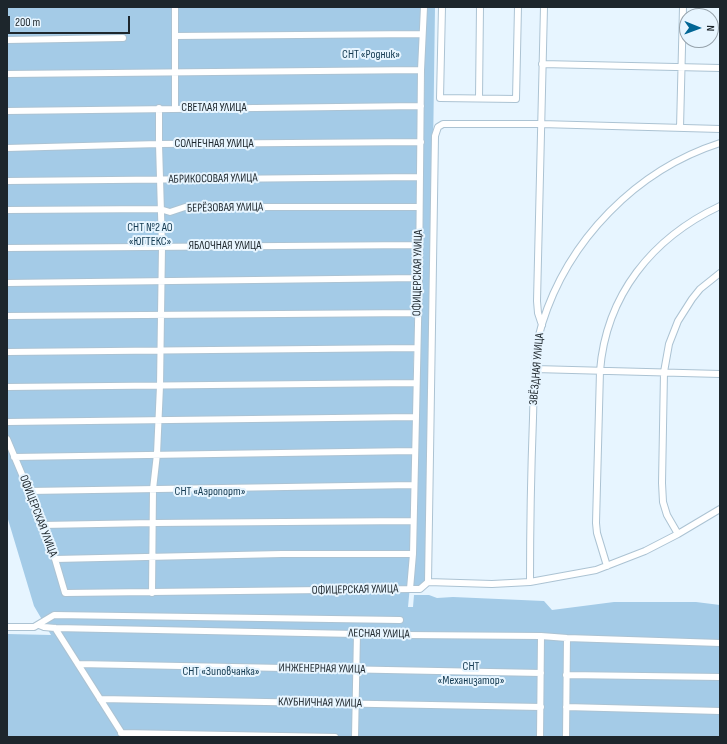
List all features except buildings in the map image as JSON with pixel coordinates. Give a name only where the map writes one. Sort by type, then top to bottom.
[{"type":"street","points":[[175,7],[175,108]]},
{"type":"street","name":"ОФИЦЕРСКАЯ УЛИЦА","points":[[7,439],[55,559],[65,593],[410,589],[413,554],[414,452],[419,278],[421,70],[424,7]]},
{"type":"street","points":[[442,7],[440,98],[516,99],[518,7]]},
{"type":"street","points":[[479,98],[480,7]]},
{"type":"street","points":[[542,325],[538,314],[537,301],[544,7]]},
{"type":"street","points":[[680,128],[683,7]]},
{"type":"street","points":[[175,36],[422,34]]},
{"type":"street","points":[[7,40],[123,38]]},
{"type":"street","points":[[542,64],[720,68]]},
{"type":"street","points":[[7,74],[421,70]]},
{"type":"street","name":"СВЕТЛАЯ УЛИЦА","points":[[7,111],[421,106]]},
{"type":"street","points":[[152,593],[154,489],[160,386],[160,281],[162,247],[160,210],[159,108]]},
{"type":"street","points":[[428,582],[435,136],[438,127],[443,124],[541,124],[720,129]]},
{"type":"street","name":"СОЛНЕЧНАЯ УЛИЦА","points":[[7,148],[159,144],[420,142]]},
{"type":"street","name":"ЗВЁЗДНАЯ УЛИЦА","points":[[530,582],[532,453],[537,346],[542,325],[559,283],[573,257],[584,241],[603,218],[627,195],[664,168],[720,143]]},
{"type":"street","name":"АБРИКОСОВАЯ УЛИЦА","points":[[7,181],[420,177]]},
{"type":"street","points":[[607,566],[597,533],[596,523],[600,371],[601,354],[607,329],[620,300],[636,274],[659,246],[676,231],[701,215],[720,206]]},
{"type":"street","name":"БЕРЁЗОВАЯ УЛИЦА","points":[[7,210],[160,210],[170,212],[185,207],[419,207]]},
{"type":"street","name":"ЯБЛОЧНАЯ УЛИЦА","points":[[7,248],[419,245]]},
{"type":"street","points":[[678,534],[667,515],[663,496],[664,372],[669,344],[684,309],[700,289],[720,273]]},
{"type":"street","points":[[7,283],[419,278]]},
{"type":"street","points":[[7,316],[418,313]]},
{"type":"street","points":[[7,352],[417,348]]},
{"type":"street","points":[[535,369],[720,374]]},
{"type":"street","points":[[7,387],[416,383]]},
{"type":"street","points":[[7,422],[415,417]]},
{"type":"street","points":[[14,457],[157,454],[414,452]]},
{"type":"street","points":[[29,491],[414,485]]},
{"type":"street","points":[[410,589],[420,589],[428,582],[492,584],[530,582],[596,570],[645,551],[678,534],[720,509]]},
{"type":"street","points":[[42,525],[413,521]]},
{"type":"street","points":[[55,559],[413,554]]},
{"type":"street","name":"ЛЕСНАЯ УЛИЦА","points":[[7,627],[29,628],[39,625],[54,615],[400,620]]},
{"type":"street","name":"ЛЕСНАЯ УЛИЦА","points":[[39,625],[44,628],[541,636],[720,643]]},
{"type":"street","points":[[56,628],[123,735],[335,737]]},
{"type":"street","points":[[355,737],[358,634]]},
{"type":"street","points":[[540,737],[541,636]]},
{"type":"street","points":[[566,737],[567,638]]},
{"type":"street","name":"ИНЖЕНЕРНАЯ УЛИЦА","points":[[78,664],[541,673]]},
{"type":"street","points":[[566,675],[720,677]]},
{"type":"street","name":"КЛУБНИЧНАЯ УЛИЦА","points":[[100,699],[540,707]]},
{"type":"street","points":[[566,707],[720,711]]},
{"type":"green space","points":[[7,7],[420,7],[421,106],[413,377],[413,554],[408,607],[413,607],[414,595],[429,595],[437,598],[453,597],[544,601],[552,610],[614,602],[696,602],[720,605],[720,737],[7,737],[7,634],[51,635],[34,606],[7,516]]},
{"type":"green space","points":[[426,7],[435,7],[427,586],[413,588],[416,492]]},
{"type":"park label","name":"СНТ «Родник»","points":[[371,55]]},
{"type":"park label","name":"СНТ №2 АО «ЮГТЕКС»","points":[[150,235]]},
{"type":"park label","name":"СНТ «Аэропорт»","points":[[210,492]]},
{"type":"park label","name":"СНТ «Зиповчанка»","points":[[221,672]]},
{"type":"park label","name":"СНТ «Механизатор»","points":[[471,674]]}]
